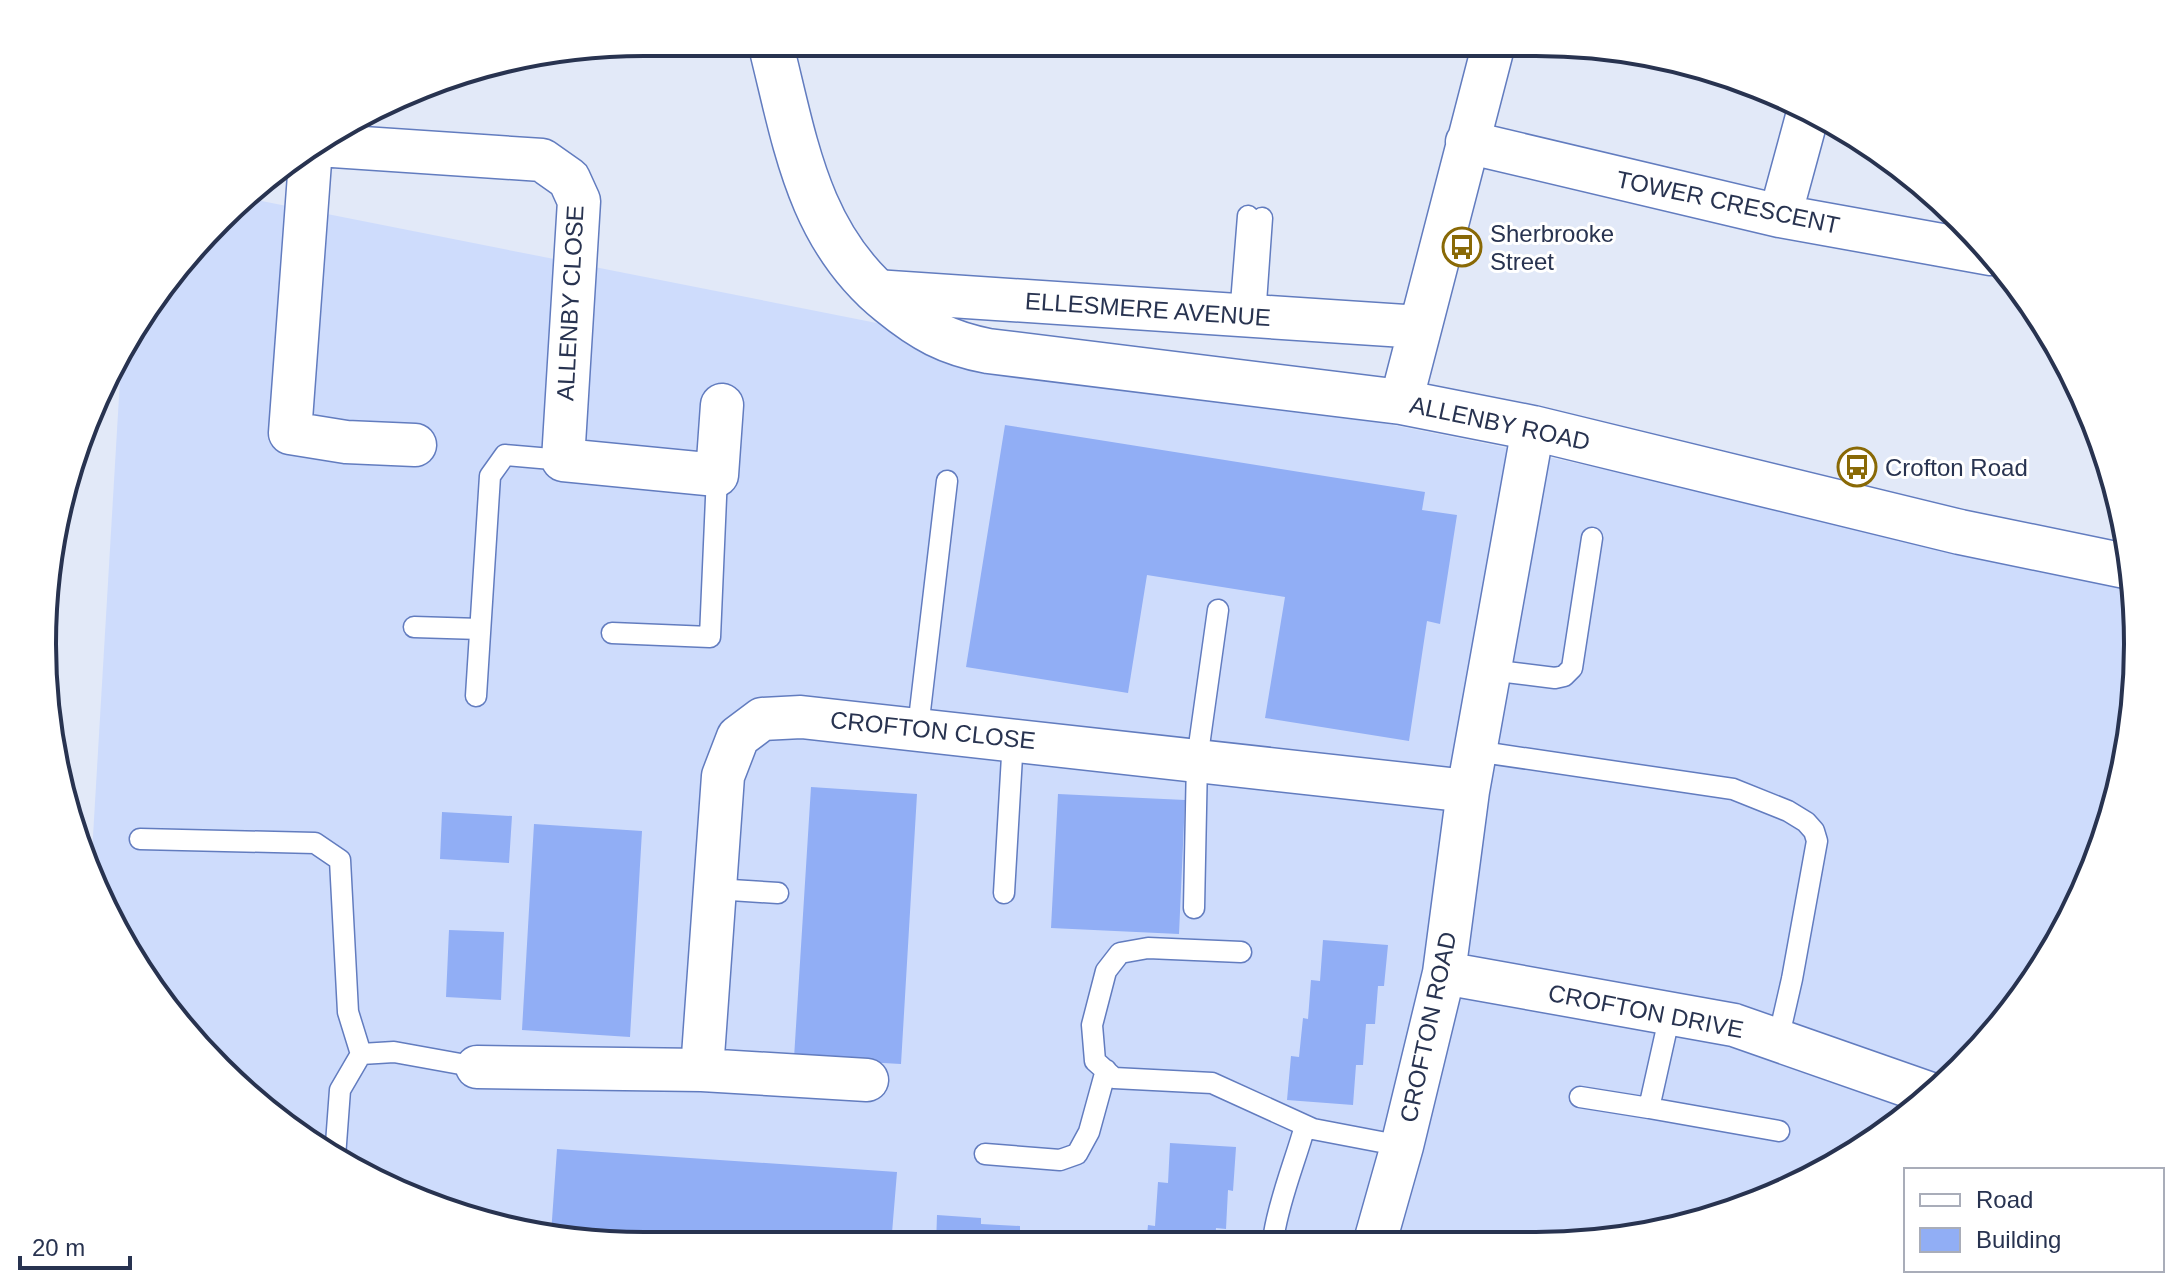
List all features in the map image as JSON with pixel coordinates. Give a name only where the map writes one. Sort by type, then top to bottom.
[{"type":"main road","name":"ALLENBY ROAD","points":[[774,56],[800,158],[825,226],[841,251],[875,291],[931,334],[961,346],[1401,402],[1533,428],[1960,532],[2119,565]]},
{"type":"street","points":[[1401,402],[1490,56]]},
{"type":"street","points":[[1780,216],[1806,122]]},
{"type":"street","name":"TOWER CRESCENT","points":[[1467,142],[1780,216],[1973,251]]},
{"type":"street","name":"ALLENBY CLOSE","points":[[332,146],[542,160],[569,179],[579,201],[563,460]]},
{"type":"street","points":[[310,160],[290,433],[346,442],[415,445]]},
{"type":"street","name":"ELLESMERE AVENUE","points":[[875,291],[1420,327]]},
{"type":"street","points":[[563,460],[717,475],[722,405]]},
{"type":"street","name":"CROFTON ROAD","points":[[1378,1232],[1444,973],[1471,771],[1533,428]]},
{"type":"street","name":"CROFTON CLOSE","points":[[702,1070],[723,776],[738,737],[762,719],[801,717],[918,728],[1197,760],[1471,771]]},
{"type":"street","name":"CROFTON DRIVE","points":[[1444,973],[1734,1025],[1919,1090]]},
{"type":"street","points":[[477,1067],[702,1070],[867,1080]]},
{"type":"lane","points":[[1248,316],[1255,217]]},
{"type":"lane","points":[[476,696],[490,476],[505,455],[563,460]]},
{"type":"lane","points":[[612,633],[710,637],[717,475]]},
{"type":"lane","points":[[918,728],[947,481]]},
{"type":"lane","points":[[1490,670],[1555,678],[1564,676],[1572,668],[1592,538]]},
{"type":"lane","points":[[1194,908],[1197,760],[1218,610]]},
{"type":"lane","points":[[414,627],[480,629]]},
{"type":"lane","points":[[1004,893],[1013,739]]},
{"type":"lane","points":[[1471,771],[1733,789],[1788,811],[1806,822],[1814,831],[1817,841],[1778,1040]]},
{"type":"lane","points":[[140,839],[315,843],[340,860],[348,1012],[361,1054],[340,1090],[336,1144]]},
{"type":"lane","points":[[715,889],[778,893]]},
{"type":"lane","points":[[1241,952],[1148,948],[1120,953],[1106,971],[1092,1025],[1095,1061],[1114,1078],[1212,1083],[1305,1126],[1402,1146]]},
{"type":"lane","points":[[1649,1108],[1670,1014]]},
{"type":"lane","points":[[361,1054],[394,1052],[477,1067]]},
{"type":"lane","points":[[985,1154],[1060,1160],[1077,1154],[1089,1132],[1106,1070]]},
{"type":"lane","points":[[1580,1097],[1779,1131]]},
{"type":"lane","points":[[1274,1232],[1280,1199],[1305,1126]]},
{"type":"shaded area","points":[[258,200],[1493,445],[2121,583],[2123,682],[2113,759],[2104,796],[2093,833],[2063,904],[2025,971],[2002,1002],[1952,1060],[1924,1086],[1863,1133],[1830,1153],[1725,1201],[1651,1221],[1613,1227],[1536,1232],[644,1232],[567,1227],[492,1212],[419,1187],[350,1153],[317,1133],[256,1086],[202,1032],[155,971],[117,904],[92,847],[120,378],[155,317],[178,286],[228,228]]},
{"type":"building","points":[[1005,425],[1425,492],[1422,510],[1457,515],[1440,624],[1427,621],[1409,741],[1265,718],[1285,597],[1147,575],[1128,693],[966,667]]},
{"type":"building","points":[[811,787],[917,794],[901,1064],[794,1058]]},
{"type":"building","points":[[1058,794],[1185,800],[1179,934],[1051,928]]},
{"type":"building","points":[[442,812],[512,816],[509,863],[440,859]]},
{"type":"building","points":[[534,824],[642,831],[630,1037],[522,1030]]},
{"type":"building","points":[[449,930],[504,932],[501,1000],[446,997]]},
{"type":"building","points":[[1323,940],[1388,945],[1384,986],[1378,986],[1375,1024],[1366,1024],[1363,1065],[1356,1065],[1353,1105],[1287,1100],[1291,1056],[1299,1057],[1303,1018],[1308,1019],[1311,980],[1320,981]]},
{"type":"building","points":[[1170,1143],[1236,1147],[1233,1191],[1228,1190],[1226,1229],[1216,1228],[1216,1232],[1147,1232],[1148,1225],[1155,1226],[1158,1182],[1168,1183]]},
{"type":"building","points":[[557,1149],[897,1172],[892,1232],[644,1232],[552,1225]]},
{"type":"building","points":[[937,1215],[981,1218],[981,1224],[1020,1226],[1020,1232],[936,1232]]},
{"type":"place","name":"Sherbrooke Street","points":[[1462,247]]},
{"type":"place","name":"Crofton Road","points":[[1857,467]]}]
